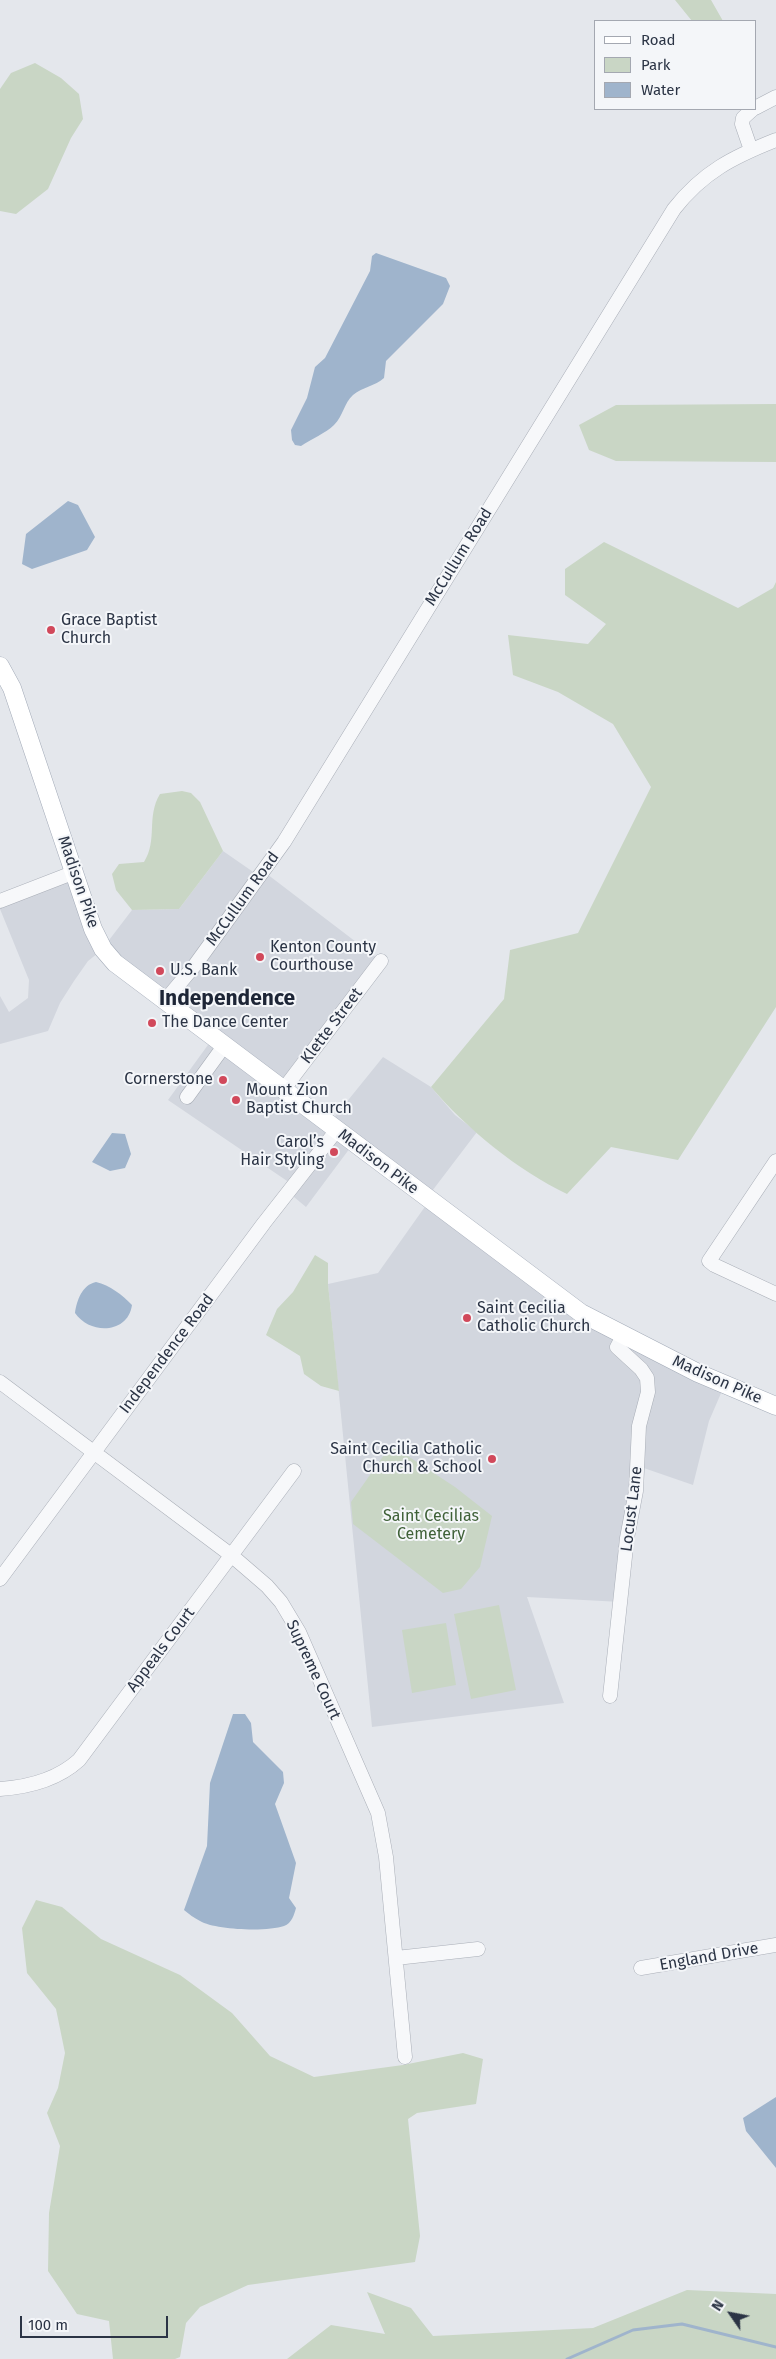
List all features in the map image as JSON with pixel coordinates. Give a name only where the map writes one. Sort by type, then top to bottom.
[{"type":"main road","name":"Madison Pike","points":[[0,666],[12,688],[93,928],[103,949],[128,975],[550,1292],[581,1313],[698,1373],[776,1406]]},
{"type":"street","points":[[756,107],[776,97]]},
{"type":"street","points":[[751,150],[742,124],[743,118],[752,110]]},
{"type":"street","name":"McCullum Road","points":[[164,1002],[194,965],[284,842],[686,193],[711,171],[751,150],[776,140]]},
{"type":"street","points":[[0,901],[75,872]]},
{"type":"street","name":"Klette Street","points":[[283,1090],[381,961]]},
{"type":"street","points":[[187,1097],[224,1046]]},
{"type":"street","name":"Independence Road","points":[[0,1579],[264,1223],[336,1131]]},
{"type":"street","points":[[776,1161],[709,1261],[776,1294]]},
{"type":"street","name":"Locust Lane","points":[[610,1696],[627,1538],[636,1491],[638,1426],[648,1392],[647,1378],[641,1369],[617,1347],[623,1336]]},
{"type":"street","name":"Supreme Court","points":[[0,1382],[232,1555],[267,1586],[281,1602],[299,1632],[378,1813],[386,1857],[405,2056]]},
{"type":"street","name":"Appeals Court","points":[[0,1789],[43,1782],[68,1770],[79,1760],[294,1470]]},
{"type":"street","name":"England Drive","points":[[641,1968],[776,1945]]},
{"type":"street","points":[[396,1958],[478,1949]]},
{"type":"shaded area","points":[[223,851],[259,876],[263,871],[381,961],[286,1086],[328,1125],[383,1057],[431,1087],[455,1115],[477,1132],[426,1199],[353,1144],[306,1207],[288,1192],[293,1185],[168,1100],[213,1038],[103,949],[88,961],[74,981],[60,1003],[48,1031],[0,1044],[0,996],[9,1012],[28,998],[29,980],[0,909],[0,901],[75,872],[103,948],[132,910],[179,909]]},
{"type":"shaded area","name":"Saint Cecilia Catholic Church & School","points":[[429,1201],[550,1292],[725,1384],[709,1421],[693,1485],[638,1466],[621,1602],[527,1597],[564,1703],[372,1727],[328,1284],[378,1273]]},
{"type":"green space","points":[[675,0],[711,0],[722,20],[691,20]]},
{"type":"green space","points":[[35,63],[61,78],[79,94],[83,119],[71,138],[48,189],[16,214],[0,211],[0,89],[11,73]]},
{"type":"green space","points":[[776,404],[776,462],[616,461],[589,450],[579,425],[616,405]]},
{"type":"green space","points":[[604,542],[738,608],[773,588],[776,582],[776,1007],[678,1160],[611,1147],[567,1194],[511,1161],[460,1118],[431,1087],[504,999],[510,950],[578,933],[651,787],[613,724],[558,692],[513,675],[508,635],[588,644],[606,624],[565,595],[565,569]]},
{"type":"green space","points":[[182,791],[191,793],[200,802],[223,851],[179,909],[132,910],[116,890],[112,874],[119,864],[144,862],[148,854],[154,811],[160,794]]},
{"type":"green space","points":[[315,1255],[328,1263],[328,1284],[339,1391],[321,1386],[304,1374],[300,1356],[266,1335],[277,1309],[293,1292]]},
{"type":"green space","name":"Saint Cecilias Cemetery","points":[[391,1445],[455,1487],[492,1516],[480,1567],[461,1589],[443,1593],[353,1524],[351,1502]]},
{"type":"green space","points":[[499,1605],[516,1690],[471,1699],[454,1614]]},
{"type":"green space","points":[[446,1623],[456,1685],[412,1693],[402,1630]]},
{"type":"green space","points":[[36,1900],[62,1907],[101,1939],[180,1975],[232,2013],[270,2056],[314,2077],[403,2065],[463,2053],[483,2059],[476,2104],[417,2113],[408,2119],[420,2236],[415,2262],[248,2285],[200,2307],[186,2323],[180,2357],[175,2359],[113,2359],[109,2321],[77,2314],[48,2271],[49,2213],[60,2146],[47,2113],[58,2088],[65,2053],[56,2009],[27,1973],[22,1928]]},
{"type":"green space","points":[[687,2290],[776,2294],[776,2359],[287,2359],[331,2325],[385,2334],[367,2292],[411,2308],[433,2336],[593,2328]]},
{"type":"water","points":[[376,253],[446,278],[450,286],[443,304],[386,361],[384,378],[353,395],[340,418],[331,428],[301,446],[295,445],[292,440],[291,430],[307,398],[315,367],[325,358],[370,271],[372,256]]},
{"type":"water","points":[[68,501],[78,505],[95,537],[87,550],[32,569],[22,564],[26,534]]},
{"type":"water","points":[[112,1133],[125,1134],[131,1154],[125,1168],[110,1171],[92,1162]]},
{"type":"water","points":[[96,1282],[106,1285],[132,1305],[129,1315],[124,1322],[108,1328],[99,1328],[82,1320],[75,1313],[77,1303],[84,1290],[87,1286]]},
{"type":"water","points":[[233,1714],[245,1714],[251,1723],[253,1742],[283,1772],[284,1783],[275,1804],[296,1863],[289,1898],[296,1908],[289,1923],[276,1928],[241,1929],[217,1926],[200,1921],[184,1910],[207,1846],[210,1783]]},
{"type":"water","points":[[776,2097],[776,2168],[746,2131],[743,2118]]},
{"type":"waterway","points":[[567,2359],[633,2330],[682,2324],[776,2347]]},
{"type":"place","name":"Grace Baptist Church","points":[[51,630]]},
{"type":"place","name":"Kenton County Courthouse","points":[[260,957]]},
{"type":"place","name":"U.S. Bank","points":[[160,971]]},
{"type":"place","name":"The Dance Center","points":[[152,1023]]},
{"type":"place","name":"Cornerstone","points":[[223,1080]]},
{"type":"place","name":"Mount Zion Baptist Church","points":[[236,1100]]},
{"type":"place","name":"Carol’s Hair Styling","points":[[334,1152]]},
{"type":"place","name":"Saint Cecilia Catholic Church","points":[[467,1318]]},
{"type":"place","name":"Saint Cecilia Catholic Church & School","points":[[492,1459]]},
{"type":"district","name":"Independence","points":[[227,999]]}]
